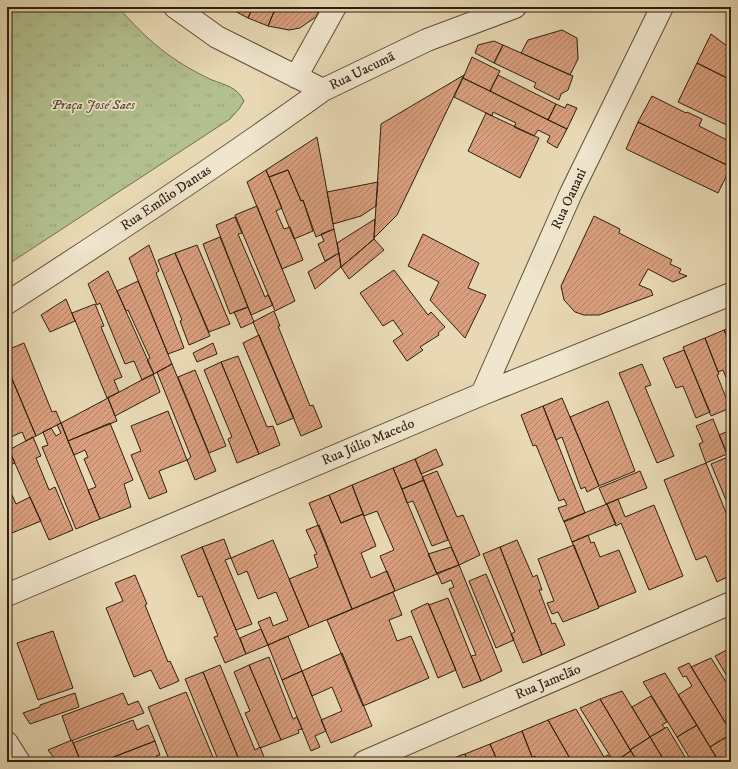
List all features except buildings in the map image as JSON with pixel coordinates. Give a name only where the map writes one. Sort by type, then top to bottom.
[{"type":"street","name":"Rua Uacumã","points":[[175,7],[217,37],[324,90],[427,40],[515,7]]},
{"type":"street","points":[[296,77],[335,7]]},
{"type":"street","name":"Rua Oanani","points":[[482,394],[571,193],[662,7]]},
{"type":"street","name":"Rua Emílio Dantas","points":[[7,302],[73,261],[236,152],[324,90]]},
{"type":"street","name":"Rua Júlio Macedo","points":[[7,595],[482,394],[731,294]]},
{"type":"street","name":"Rua Jamelão","points":[[364,762],[731,603]]},
{"type":"street","points":[[7,743],[19,762]]},
{"type":"green space","name":"Praça José Saes","points":[[7,7],[118,7],[139,30],[160,49],[197,73],[226,85],[238,93],[244,101],[230,119],[7,265]]}]
